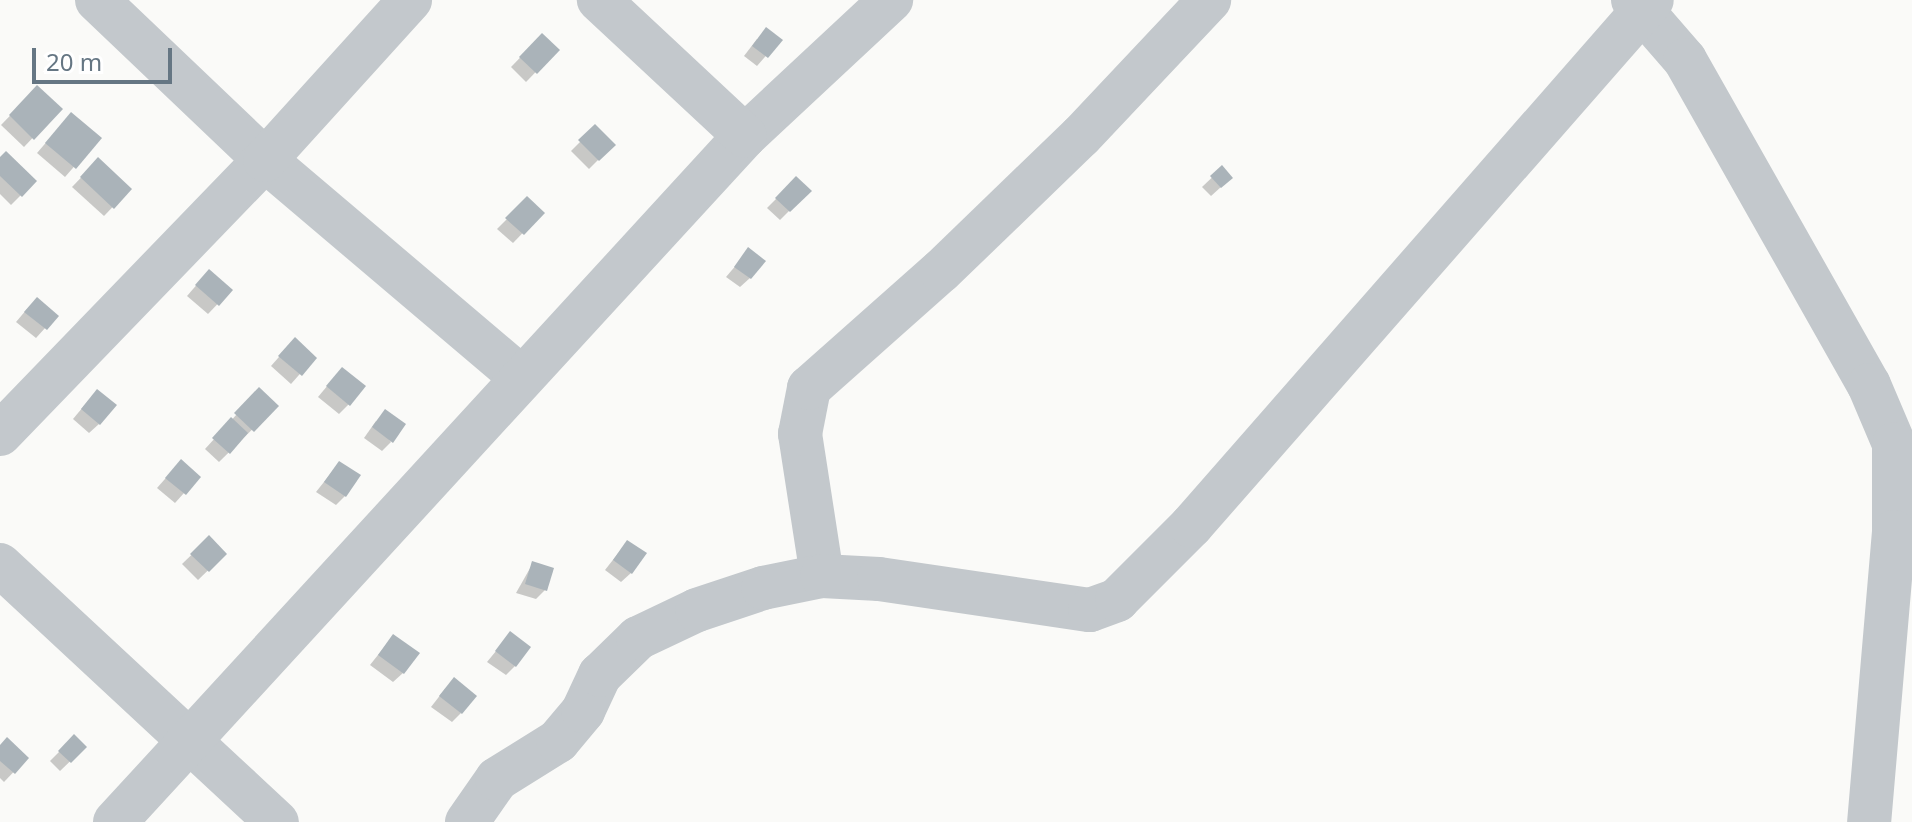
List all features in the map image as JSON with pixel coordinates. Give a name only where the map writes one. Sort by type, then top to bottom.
[{"type":"street","points":[[97,0],[265,160],[522,378]]},
{"type":"street","points":[[0,434],[265,160],[410,0]]},
{"type":"street","points":[[599,0],[745,136]]},
{"type":"street","points":[[115,822],[194,741],[745,136],[891,0]]},
{"type":"street","points":[[822,576],[800,434],[809,388],[973,240],[1209,0]]},
{"type":"street","points":[[467,822],[497,779],[558,741],[583,711],[600,675],[638,638],[763,588],[822,576],[879,579],[1090,610],[1117,600],[1191,526],[1642,4],[1685,60],[1869,385],[1894,444],[1894,532],[1869,822]]},
{"type":"street","points":[[0,565],[194,741],[277,822]]},
{"type":"building","points":[[766,27],[783,40],[768,58],[752,46]]},
{"type":"building","points":[[542,33],[560,50],[537,74],[519,57]]},
{"type":"building","points":[[37,85],[63,109],[34,140],[9,115]]},
{"type":"building","points":[[71,112],[102,138],[76,169],[45,143]]},
{"type":"building","points":[[595,124],[616,145],[599,161],[578,140]]},
{"type":"building","points":[[6,151],[37,181],[22,197],[0,176],[0,157]]},
{"type":"building","points":[[98,157],[132,189],[114,209],[80,177]]},
{"type":"building","points":[[1222,165],[1233,178],[1221,188],[1210,176]]},
{"type":"building","points":[[796,176],[812,191],[790,212],[775,198]]},
{"type":"building","points":[[527,196],[545,213],[524,235],[505,218]]},
{"type":"building","points":[[748,247],[766,261],[751,279],[734,267]]},
{"type":"building","points":[[209,269],[233,290],[219,306],[195,285]]},
{"type":"building","points":[[37,297],[59,316],[47,330],[24,312]]},
{"type":"building","points":[[295,337],[317,358],[302,376],[278,356]]},
{"type":"building","points":[[342,367],[366,386],[350,406],[326,386]]},
{"type":"building","points":[[259,387],[279,406],[254,432],[234,413]]},
{"type":"building","points":[[97,389],[117,405],[100,425],[81,409]]},
{"type":"building","points":[[385,409],[406,424],[393,443],[372,427]]},
{"type":"building","points":[[231,417],[248,433],[230,454],[212,438]]},
{"type":"building","points":[[181,459],[201,477],[186,495],[165,478]]},
{"type":"building","points":[[339,461],[361,475],[346,497],[324,482]]},
{"type":"building","points":[[209,535],[227,554],[209,572],[190,554]]},
{"type":"building","points":[[627,540],[647,553],[632,574],[613,560]]},
{"type":"building","points":[[532,561],[554,568],[547,591],[525,584]]},
{"type":"building","points":[[510,631],[531,647],[516,667],[495,651]]},
{"type":"building","points":[[393,634],[420,653],[404,674],[378,655]]},
{"type":"building","points":[[454,677],[477,696],[462,714],[439,696]]},
{"type":"building","points":[[74,734],[87,747],[71,763],[58,751]]},
{"type":"building","points":[[7,737],[29,758],[15,774],[0,761],[0,745]]}]
